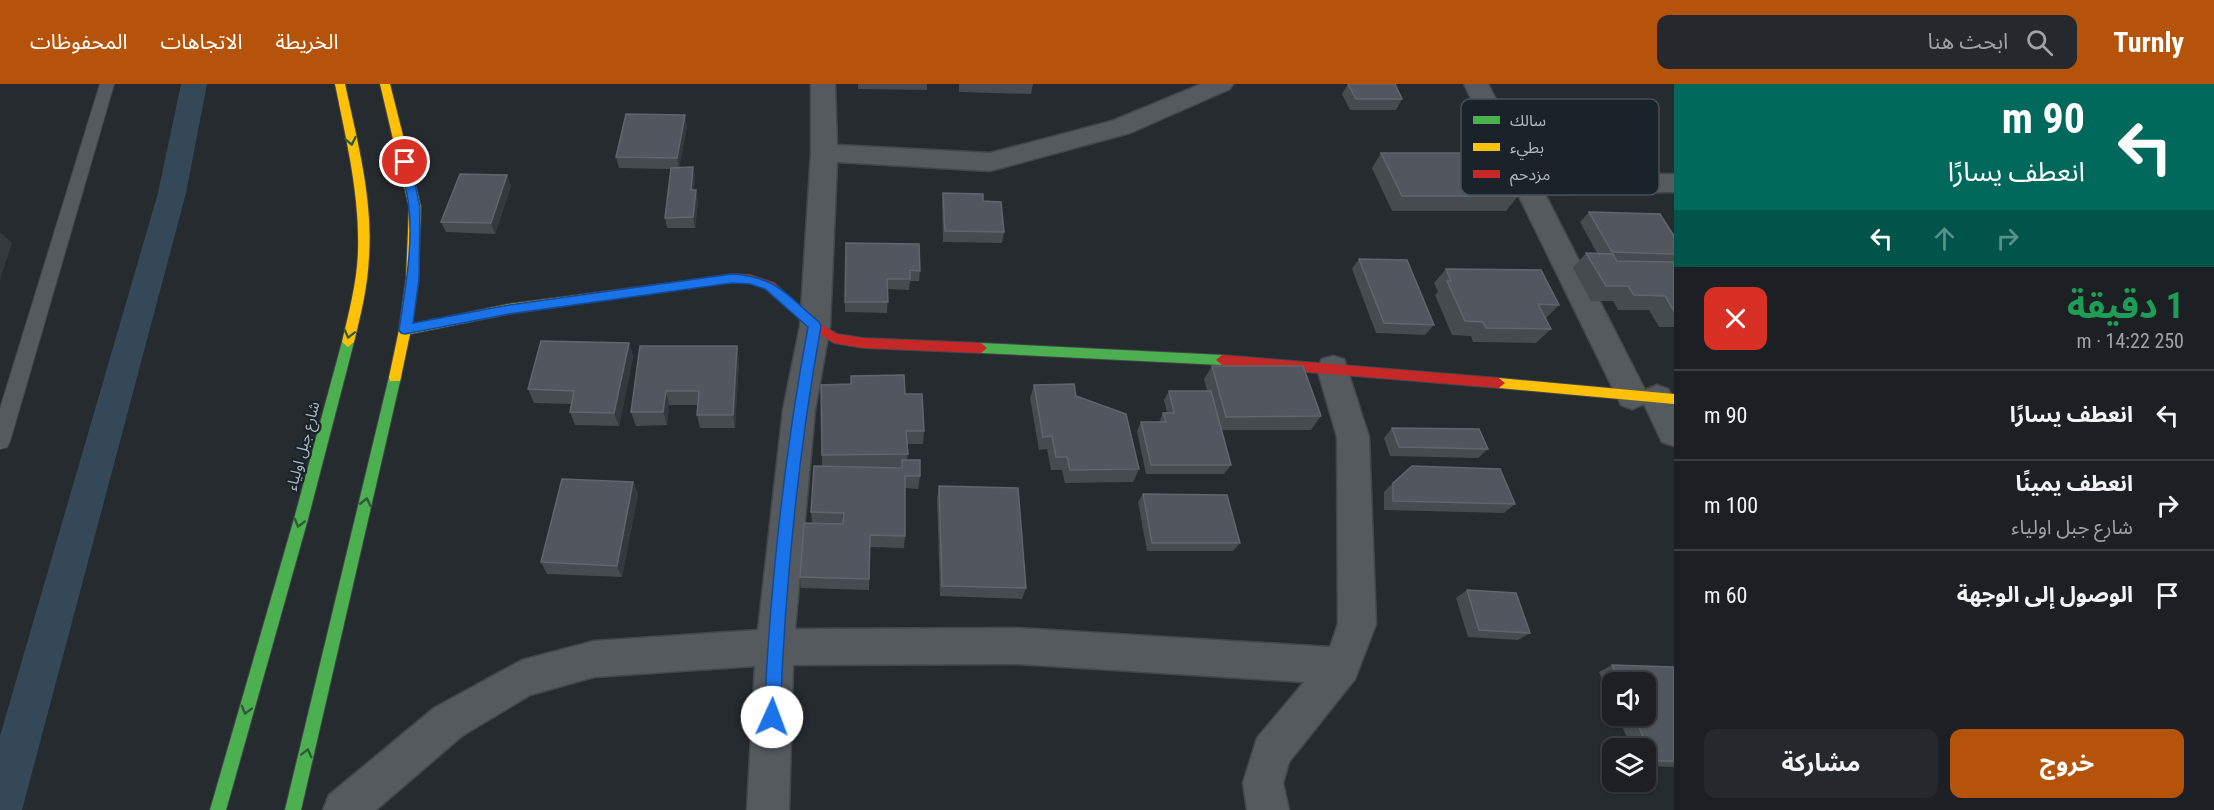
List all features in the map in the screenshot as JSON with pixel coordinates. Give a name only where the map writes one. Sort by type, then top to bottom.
[{"type":"main road","name":"شارع جبل اولياء","points":[[218,810],[316,463],[354,312],[361,271],[364,245],[358,175],[340,84]]},
{"type":"main road","points":[[293,810],[405,330],[412,279],[415,207],[385,84]]},
{"type":"main road","points":[[405,330],[509,309],[732,278],[750,279],[770,286],[815,326],[834,338],[862,344],[1163,356],[1333,368],[1654,397]]},
{"type":"street","points":[[392,84],[401,149]]},
{"type":"street","points":[[768,810],[775,647],[799,410],[815,326],[824,153],[823,84]]},
{"type":"street","points":[[824,153],[990,162],[1121,127],[1221,84]]},
{"type":"street","points":[[1476,84],[1484,99]]},
{"type":"street","points":[[1659,183],[1674,183]]},
{"type":"street","points":[[1533,195],[1674,432]]},
{"type":"street","points":[[1268,810],[1263,783],[1271,752],[1342,666],[1357,624],[1353,437],[1333,368]]},
{"type":"street","points":[[344,810],[448,722],[522,679],[594,659],[775,647],[1018,646],[1342,666]]},
{"type":"lane","points":[[0,441],[8,388],[107,84]]},
{"type":"building","points":[[1348,84],[1395,84],[1402,99],[1356,99]]},
{"type":"building","points":[[626,114],[685,115],[677,158],[616,157]]},
{"type":"building","points":[[1381,153],[1461,153],[1461,195],[1518,196],[1402,196]]},
{"type":"building","points":[[693,167],[691,190],[696,190],[693,217],[665,218],[671,168]]},
{"type":"building","points":[[460,174],[507,175],[491,223],[441,222]]},
{"type":"building","points":[[943,193],[983,194],[983,201],[1001,202],[1004,232],[945,231]]},
{"type":"building","points":[[1589,212],[1660,214],[1674,236],[1674,254],[1612,252]]},
{"type":"building","points":[[846,243],[919,244],[920,271],[910,270],[910,279],[887,279],[888,302],[845,302]]},
{"type":"building","points":[[1586,253],[1613,254],[1617,261],[1674,262],[1674,311],[1665,296],[1634,295],[1628,286],[1606,286]]},
{"type":"building","points":[[1359,259],[1407,260],[1434,325],[1384,323]]},
{"type":"building","points":[[1446,269],[1541,270],[1559,305],[1538,304],[1551,329],[1486,328],[1483,322],[1465,321],[1447,281],[1451,281]]},
{"type":"building","points":[[541,341],[629,343],[614,413],[570,412],[574,391],[528,389]]},
{"type":"building","points":[[640,346],[737,346],[733,415],[697,415],[699,391],[666,391],[663,412],[631,412]]},
{"type":"building","points":[[1212,366],[1303,366],[1321,416],[1226,417]]},
{"type":"building","points":[[904,375],[905,394],[922,394],[924,431],[906,431],[908,454],[822,455],[821,385],[851,384],[851,376]]},
{"type":"building","points":[[1074,384],[1076,396],[1126,414],[1139,469],[1070,470],[1067,457],[1056,457],[1052,436],[1043,437],[1034,385]]},
{"type":"building","points":[[1169,391],[1211,391],[1231,465],[1151,465],[1141,422],[1166,422],[1163,413],[1174,413]]},
{"type":"building","points":[[1392,428],[1479,429],[1488,449],[1399,447]]},
{"type":"building","points":[[902,460],[920,460],[920,476],[905,476],[905,536],[870,535],[869,579],[800,577],[804,523],[843,524],[844,513],[811,512],[814,466],[902,468]]},
{"type":"building","points":[[1412,466],[1500,469],[1515,504],[1393,501],[1393,483]]},
{"type":"building","points":[[562,479],[633,482],[617,566],[541,562]]},
{"type":"building","points":[[939,486],[1018,488],[1026,588],[942,586]]},
{"type":"building","points":[[1143,494],[1227,495],[1240,543],[1152,543]]},
{"type":"building","points":[[1467,590],[1516,593],[1530,633],[1479,630]]},
{"type":"building","points":[[1612,665],[1674,667],[1674,761],[1656,761],[1656,738],[1644,738],[1638,726],[1656,726],[1656,672],[1615,672]]},
{"type":"waterway","points":[[0,810],[172,193],[194,84]]},
{"type":"traffic: fast","points":[[218,810],[301,519],[348,342]]},
{"type":"traffic: fast","points":[[981,348],[1222,360]]},
{"type":"traffic: fast","points":[[293,810],[395,377]]},
{"type":"traffic: slow","points":[[340,84],[359,182],[364,242],[361,280],[348,342]]},
{"type":"traffic: slow","points":[[385,84],[415,207],[412,279],[405,330],[395,377]]},
{"type":"traffic: slow","points":[[405,330],[509,309],[684,285]]},
{"type":"traffic: slow","points":[[1499,383],[1674,399]]},
{"type":"traffic: jam","points":[[684,285],[732,278],[750,279],[770,286],[815,326],[834,338],[863,343],[981,348]]},
{"type":"traffic: jam","points":[[1222,360],[1499,383]]},
{"type":"route","points":[[405,162],[415,207],[415,242],[405,330],[509,309],[732,278],[750,279],[770,286],[815,326],[799,410],[786,524],[775,647],[772,717]]}]
